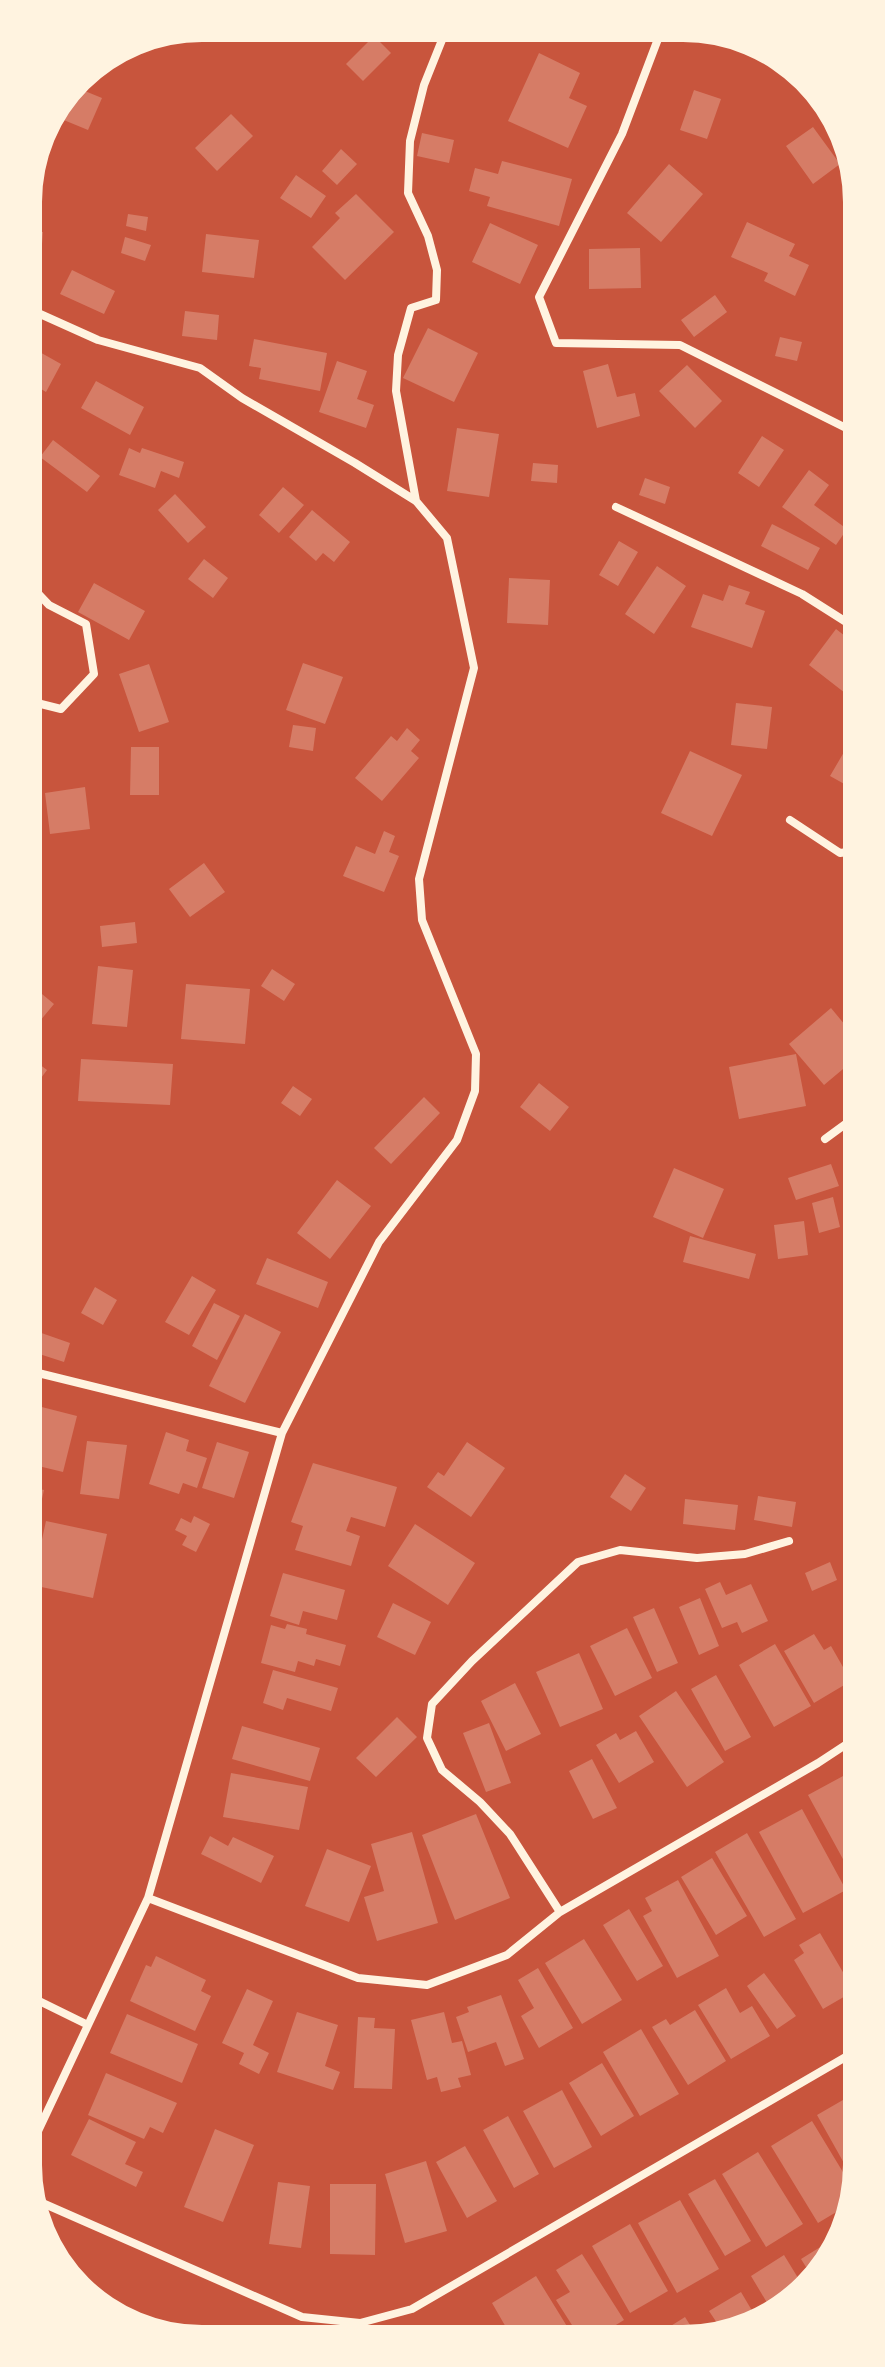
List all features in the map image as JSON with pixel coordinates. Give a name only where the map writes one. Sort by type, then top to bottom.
[{"type":"street","points":[[416,501],[396,391],[398,355],[411,308],[436,300],[437,270],[428,236],[408,193],[410,141],[424,85],[441,42]]},
{"type":"street","points":[[657,42],[622,134],[539,297],[556,343],[680,345],[843,426]]},
{"type":"street","points":[[42,315],[98,340],[200,368],[242,398],[416,501],[447,538],[474,668],[419,879],[422,920],[476,1054],[475,1091],[457,1140],[379,1242],[282,1433],[148,1898],[42,2123]]},
{"type":"street","points":[[616,507],[802,594],[843,620]]},
{"type":"street","points":[[42,598],[49,605],[86,624],[94,674],[61,709],[42,704]]},
{"type":"street","points":[[790,820],[843,853]]},
{"type":"street","points":[[825,1139],[843,1126]]},
{"type":"street","points":[[42,1374],[282,1433]]},
{"type":"street","points":[[560,1912],[510,1834],[480,1802],[442,1770],[427,1738],[432,1704],[472,1661],[578,1562],[620,1550],[697,1558],[745,1554],[789,1541]]},
{"type":"street","points":[[148,1898],[358,1978],[427,1985],[507,1955],[560,1912],[843,1747]]},
{"type":"street","points":[[42,2002],[88,2025]]},
{"type":"street","points":[[48,2205],[302,2317],[360,2323],[412,2309],[843,2059]]},
{"type":"building","points":[[368,42],[380,42],[391,53],[363,81],[346,64]]},
{"type":"building","points":[[539,53],[580,73],[569,98],[587,106],[568,148],[508,121]]},
{"type":"building","points":[[694,90],[721,99],[707,139],[680,130]]},
{"type":"building","points":[[87,92],[102,98],[88,130],[64,120]]},
{"type":"building","points":[[231,114],[253,136],[217,171],[195,148]]},
{"type":"building","points":[[813,127],[839,165],[813,184],[786,146]]},
{"type":"building","points":[[422,133],[454,140],[449,163],[417,156]]},
{"type":"building","points":[[341,149],[357,164],[337,185],[322,171]]},
{"type":"building","points":[[502,161],[572,179],[559,226],[487,206],[490,197],[469,191],[475,168],[498,174]]},
{"type":"building","points":[[669,164],[703,194],[661,242],[627,213]]},
{"type":"building","points":[[296,175],[326,196],[311,218],[280,198]]},
{"type":"building","points":[[356,194],[394,232],[345,280],[312,247],[340,218],[335,213]]},
{"type":"building","points":[[128,214],[148,217],[146,231],[126,226]]},
{"type":"building","points":[[747,222],[795,244],[789,256],[809,265],[795,296],[764,281],[768,273],[731,257]]},
{"type":"building","points":[[490,223],[538,245],[520,284],[472,262]]},
{"type":"building","points":[[206,234],[259,240],[254,278],[202,272]]},
{"type":"building","points":[[125,237],[151,245],[145,261],[121,253]]},
{"type":"building","points":[[640,248],[641,288],[589,289],[589,249]]},
{"type":"building","points":[[72,270],[115,291],[104,314],[60,294]]},
{"type":"building","points":[[715,295],[727,312],[694,337],[681,320]]},
{"type":"building","points":[[185,311],[219,315],[217,340],[182,336]]},
{"type":"building","points":[[428,328],[478,353],[454,402],[403,378]]},
{"type":"building","points":[[780,337],[802,342],[797,361],[775,356]]},
{"type":"building","points":[[254,339],[327,353],[320,391],[259,379],[261,368],[249,366]]},
{"type":"building","points":[[42,353],[61,364],[46,392],[42,390]]},
{"type":"building","points":[[337,361],[367,371],[357,399],[374,405],[366,428],[319,412]]},
{"type":"building","points":[[608,364],[617,397],[635,393],[640,416],[597,428],[583,371]]},
{"type":"building","points":[[687,365],[722,401],[695,428],[659,391]]},
{"type":"building","points":[[96,381],[144,407],[130,435],[81,408]]},
{"type":"building","points":[[457,428],[499,434],[489,497],[447,491]]},
{"type":"building","points":[[762,436],[784,450],[759,487],[738,473]]},
{"type":"building","points":[[53,440],[100,476],[87,492],[42,458]]},
{"type":"building","points":[[129,448],[140,453],[142,448],[184,462],[179,478],[161,471],[155,488],[119,475]]},
{"type":"building","points":[[533,463],[558,465],[557,483],[531,481]]},
{"type":"building","points":[[809,470],[829,485],[814,505],[843,526],[843,535],[836,545],[782,507]]},
{"type":"building","points":[[645,478],[670,487],[665,504],[639,495]]},
{"type":"building","points":[[283,487],[304,505],[279,533],[259,515]]},
{"type":"building","points":[[175,494],[206,527],[188,543],[158,510]]},
{"type":"building","points":[[312,510],[350,542],[334,562],[323,553],[316,561],[289,537]]},
{"type":"building","points":[[772,524],[820,548],[808,570],[761,546]]},
{"type":"building","points":[[619,541],[638,552],[618,586],[599,575]]},
{"type":"building","points":[[204,559],[228,578],[213,598],[188,579]]},
{"type":"building","points":[[657,566],[686,586],[654,634],[625,614]]},
{"type":"building","points":[[509,578],[550,580],[548,625],[507,623]]},
{"type":"building","points":[[94,583],[145,611],[129,640],[78,612]]},
{"type":"building","points":[[729,585],[750,592],[745,604],[765,611],[752,648],[691,627],[703,594],[723,601]]},
{"type":"building","points":[[836,629],[843,634],[843,691],[809,665]]},
{"type":"building","points":[[303,663],[343,677],[325,724],[286,710]]},
{"type":"building","points":[[149,664],[169,722],[139,732],[119,674]]},
{"type":"building","points":[[736,703],[772,707],[767,749],[731,745]]},
{"type":"building","points":[[293,725],[316,728],[313,751],[289,747]]},
{"type":"building","points":[[407,728],[420,740],[411,751],[419,758],[382,801],[355,778],[391,736],[397,741]]},
{"type":"building","points":[[131,747],[159,747],[159,795],[130,795]]},
{"type":"building","points":[[690,751],[742,775],[712,836],[661,813]]},
{"type":"building","points":[[843,754],[843,783],[830,776]]},
{"type":"building","points":[[85,787],[90,829],[50,834],[45,793]]},
{"type":"building","points":[[384,831],[395,836],[389,852],[399,856],[384,892],[343,876],[356,846],[375,854]]},
{"type":"building","points":[[204,863],[225,892],[190,917],[169,889]]},
{"type":"building","points":[[135,922],[137,943],[102,947],[100,926]]},
{"type":"building","points":[[98,966],[133,970],[127,1027],[92,1024]]},
{"type":"building","points":[[272,969],[295,984],[284,1001],[261,986]]},
{"type":"building","points":[[186,984],[250,989],[245,1044],[181,1039]]},
{"type":"building","points":[[42,994],[54,1004],[42,1018]]},
{"type":"building","points":[[831,1008],[843,1022],[843,1069],[824,1085],[789,1044]]},
{"type":"building","points":[[796,1054],[806,1106],[739,1119],[729,1067]]},
{"type":"building","points":[[81,1059],[173,1064],[170,1105],[78,1101]]},
{"type":"building","points":[[539,1083],[569,1107],[550,1131],[520,1107]]},
{"type":"building","points":[[293,1086],[312,1099],[300,1116],[281,1103]]},
{"type":"building","points":[[424,1097],[440,1113],[391,1164],[374,1148]]},
{"type":"building","points":[[831,1164],[839,1186],[796,1200],[788,1178]]},
{"type":"building","points":[[674,1168],[724,1189],[703,1238],[653,1217]]},
{"type":"building","points":[[337,1180],[371,1206],[330,1259],[297,1233]]},
{"type":"building","points":[[833,1197],[840,1227],[819,1233],[812,1203]]},
{"type":"building","points":[[804,1221],[808,1255],[778,1259],[774,1225]]},
{"type":"building","points":[[690,1236],[756,1254],[749,1279],[683,1262]]},
{"type":"building","points":[[267,1258],[328,1282],[318,1308],[256,1284]]},
{"type":"building","points":[[192,1276],[216,1290],[189,1335],[165,1322]]},
{"type":"building","points":[[95,1287],[117,1300],[103,1325],[81,1313]]},
{"type":"building","points":[[214,1303],[240,1316],[217,1360],[192,1346]]},
{"type":"building","points":[[245,1314],[281,1332],[245,1403],[209,1386]]},
{"type":"building","points":[[42,1333],[70,1343],[64,1362],[42,1355]]},
{"type":"building","points":[[42,1407],[77,1416],[63,1472],[42,1467]]},
{"type":"building","points":[[166,1432],[189,1440],[186,1451],[207,1458],[197,1488],[183,1483],[179,1494],[149,1484]]},
{"type":"building","points":[[87,1441],[127,1445],[119,1499],[80,1494]]},
{"type":"building","points":[[217,1442],[249,1452],[234,1498],[202,1488]]},
{"type":"building","points":[[467,1442],[505,1468],[471,1517],[427,1487],[438,1472],[444,1476]]},
{"type":"building","points":[[313,1463],[397,1487],[385,1527],[351,1517],[346,1531],[360,1536],[351,1566],[295,1550],[303,1526],[291,1522]]},
{"type":"building","points":[[625,1474],[646,1488],[631,1511],[610,1497]]},
{"type":"building","points":[[758,1496],[796,1502],[792,1527],[754,1520]]},
{"type":"building","points":[[685,1499],[738,1505],[735,1530],[683,1524]]},
{"type":"building","points":[[194,1516],[210,1524],[196,1552],[182,1545],[187,1536],[175,1530],[181,1518],[191,1523]]},
{"type":"building","points":[[46,1521],[107,1534],[93,1598],[42,1587],[42,1539]]},
{"type":"building","points":[[415,1524],[475,1563],[448,1605],[388,1566]]},
{"type":"building","points":[[830,1562],[837,1580],[812,1591],[805,1573]]},
{"type":"building","points":[[283,1573],[345,1590],[337,1620],[303,1611],[299,1625],[270,1616]]},
{"type":"building","points":[[720,1582],[726,1595],[751,1584],[768,1621],[742,1633],[737,1622],[722,1628],[705,1589]]},
{"type":"building","points":[[700,1598],[719,1646],[699,1655],[679,1607]]},
{"type":"building","points":[[393,1603],[431,1622],[415,1655],[377,1637]]},
{"type":"building","points":[[654,1608],[678,1663],[657,1672],[633,1617]]},
{"type":"building","points":[[287,1624],[307,1629],[306,1634],[346,1645],[340,1666],[316,1659],[314,1666],[298,1661],[295,1672],[261,1663],[271,1625],[285,1629]]},
{"type":"building","points":[[627,1628],[652,1678],[615,1696],[590,1646]]},
{"type":"building","points":[[814,1634],[824,1650],[831,1646],[843,1667],[843,1686],[814,1703],[784,1651]]},
{"type":"building","points":[[775,1644],[811,1706],[774,1727],[739,1665]]},
{"type":"building","points":[[579,1653],[603,1709],[560,1727],[536,1672]]},
{"type":"building","points":[[273,1670],[338,1688],[331,1711],[287,1698],[283,1710],[263,1703]]},
{"type":"building","points":[[716,1675],[751,1737],[725,1751],[691,1689]]},
{"type":"building","points":[[515,1683],[541,1734],[506,1751],[481,1701]]},
{"type":"building","points":[[676,1691],[724,1762],[687,1787],[639,1716]]},
{"type":"building","points":[[397,1717],[417,1737],[376,1777],[356,1758]]},
{"type":"building","points":[[489,1723],[511,1783],[486,1792],[463,1733]]},
{"type":"building","points":[[242,1726],[320,1748],[310,1781],[232,1759]]},
{"type":"building","points":[[636,1731],[654,1762],[619,1783],[596,1745],[616,1733],[620,1740]]},
{"type":"building","points":[[592,1759],[617,1808],[593,1819],[569,1771]]},
{"type":"building","points":[[231,1773],[308,1787],[299,1830],[223,1817]]},
{"type":"building","points":[[843,1776],[843,1859],[808,1795]]},
{"type":"building","points":[[802,1809],[843,1884],[843,1892],[803,1913],[759,1832]]},
{"type":"building","points":[[476,1814],[510,1898],[455,1920],[422,1835]]},
{"type":"building","points":[[412,1832],[438,1923],[377,1941],[364,1897],[384,1891],[371,1844]]},
{"type":"building","points":[[747,1833],[796,1919],[764,1937],[715,1852]]},
{"type":"building","points":[[210,1836],[228,1846],[233,1837],[274,1856],[261,1883],[201,1854]]},
{"type":"building","points":[[327,1849],[371,1866],[349,1922],[305,1906]]},
{"type":"building","points":[[712,1858],[747,1916],[716,1935],[681,1877]]},
{"type":"building","points":[[678,1880],[719,1956],[677,1978],[643,1916],[652,1911],[645,1898]]},
{"type":"building","points":[[629,1909],[663,1966],[637,1981],[603,1925]]},
{"type":"building","points":[[820,1933],[843,1972],[843,1997],[823,2009],[794,1960],[804,1953],[799,1945]]},
{"type":"building","points":[[584,1939],[622,2000],[582,2024],[545,1963]]},
{"type":"building","points":[[156,1956],[206,1980],[201,1991],[211,1996],[195,2031],[130,2001],[146,1965],[151,1967]]},
{"type":"building","points":[[538,1968],[573,2028],[539,2048],[521,2016],[534,2008],[518,1980]]},
{"type":"building","points":[[764,1973],[796,2016],[777,2029],[747,1986]]},
{"type":"building","points":[[726,1988],[740,2013],[752,2006],[770,2036],[731,2059],[698,2005]]},
{"type":"building","points":[[247,1989],[273,2001],[253,2045],[269,2053],[259,2074],[239,2064],[244,2053],[222,2043]]},
{"type":"building","points":[[501,1995],[524,2059],[505,2066],[496,2042],[468,2052],[456,2017],[469,2012],[467,2007]]},
{"type":"building","points":[[695,2010],[726,2061],[688,2085],[652,2027],[666,2019],[670,2025]]},
{"type":"building","points":[[297,2012],[338,2025],[325,2066],[340,2072],[333,2090],[277,2072]]},
{"type":"building","points":[[444,2012],[452,2043],[462,2041],[471,2075],[458,2078],[461,2087],[441,2092],[437,2077],[427,2080],[411,2020]]},
{"type":"building","points":[[127,2014],[198,2044],[182,2083],[110,2053]]},
{"type":"building","points":[[358,2017],[375,2018],[374,2028],[395,2029],[392,2089],[354,2088]]},
{"type":"building","points":[[641,2029],[679,2094],[640,2116],[603,2052]]},
{"type":"building","points":[[602,2063],[634,2116],[601,2136],[569,2083]]},
{"type":"building","points":[[106,2073],[177,2103],[163,2133],[150,2127],[144,2139],[88,2115]]},
{"type":"building","points":[[562,2090],[592,2147],[554,2168],[523,2111]]},
{"type":"building","points":[[843,2100],[843,2161],[817,2115]]},
{"type":"building","points":[[508,2116],[539,2174],[514,2188],[483,2130]]},
{"type":"building","points":[[89,2119],[136,2142],[125,2164],[143,2172],[136,2187],[71,2155]]},
{"type":"building","points":[[812,2121],[843,2172],[836,2212],[818,2223],[771,2146]]},
{"type":"building","points":[[215,2129],[254,2145],[223,2222],[184,2207]]},
{"type":"building","points":[[465,2146],[497,2201],[467,2218],[436,2162]]},
{"type":"building","points":[[758,2152],[803,2224],[766,2247],[722,2174]]},
{"type":"building","points":[[426,2161],[447,2231],[405,2243],[385,2174]]},
{"type":"building","points":[[715,2179],[751,2241],[725,2256],[688,2194]]},
{"type":"building","points":[[278,2182],[310,2186],[301,2248],[269,2244]]},
{"type":"building","points":[[330,2184],[376,2184],[375,2255],[330,2254]]},
{"type":"building","points":[[680,2200],[719,2269],[677,2293],[638,2223]]},
{"type":"building","points":[[630,2224],[668,2291],[630,2313],[592,2246]]},
{"type":"building","points":[[821,2247],[806,2267],[801,2259]]},
{"type":"building","points":[[582,2254],[624,2320],[616,2325],[572,2325],[556,2300],[570,2292],[556,2270]]},
{"type":"building","points":[[784,2255],[797,2276],[766,2302],[751,2276]]},
{"type":"building","points":[[536,2276],[566,2325],[505,2325],[492,2303]]},
{"type":"building","points":[[741,2292],[751,2310],[716,2321],[709,2311]]},
{"type":"building","points":[[685,2317],[690,2325],[683,2325],[672,2325]]}]
